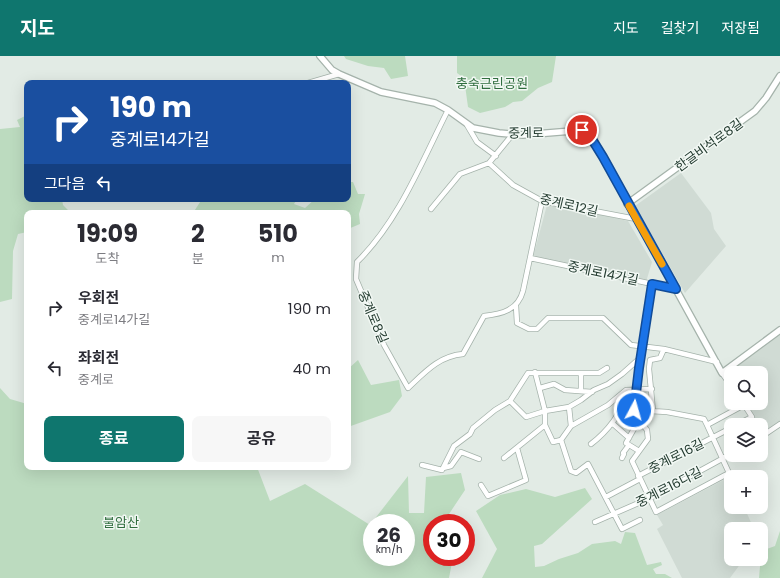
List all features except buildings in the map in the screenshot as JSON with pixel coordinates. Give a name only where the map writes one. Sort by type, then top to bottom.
[{"type":"street","name":"중계로","points":[[320,56],[332,70],[339,74],[381,92],[435,103],[448,110],[466,125],[473,128],[512,135],[584,130],[593,141],[722,373]]},
{"type":"street","points":[[318,80],[339,74]]},
{"type":"street","name":"한글비석로8길","points":[[627,204],[755,111],[766,98],[780,76]]},
{"type":"street","name":"중계로8길","points":[[448,110],[396,210],[370,250],[357,262],[356,279],[384,345],[408,388],[436,363],[453,355],[463,354],[484,316],[508,310],[516,306]]},
{"type":"street","name":"중계로","points":[[466,125],[477,142],[496,156]]},
{"type":"street","points":[[431,209],[460,174],[489,163],[512,135]]},
{"type":"street","name":"중계로12길","points":[[489,163],[513,185],[542,201],[636,219]]},
{"type":"street","points":[[542,201],[522,294],[516,306],[517,323],[529,329],[537,329],[548,318],[602,318],[631,345],[643,345],[664,349],[717,362]]},
{"type":"street","name":"중계로14가길","points":[[530,258],[676,289]]},
{"type":"street","points":[[652,284],[640,358],[634,412],[647,430],[648,439],[632,461],[656,512],[730,473],[713,437]]},
{"type":"street","points":[[724,376],[722,373],[780,330]]},
{"type":"street","points":[[653,411],[649,369],[650,360],[660,358],[664,349]]},
{"type":"street","points":[[510,401],[526,417],[545,411],[569,407],[592,392],[608,384],[640,358]]},
{"type":"street","points":[[443,468],[454,446],[470,434],[474,428],[495,410],[510,401],[528,373],[599,373],[607,368]]},
{"type":"street","points":[[535,372],[545,411],[545,425],[554,442],[561,440],[571,426],[608,405],[626,390],[652,389]]},
{"type":"street","points":[[581,373],[581,391]]},
{"type":"street","points":[[540,388],[554,384],[565,390],[592,392]]},
{"type":"street","points":[[591,444],[612,423],[623,407],[628,393],[637,390]]},
{"type":"street","points":[[569,407],[571,426]]},
{"type":"street","points":[[623,407],[634,412],[653,411],[704,419],[707,425],[733,410]]},
{"type":"street","points":[[747,410],[752,417],[750,418]]},
{"type":"street","points":[[639,420],[626,443],[639,451]]},
{"type":"street","points":[[612,423],[629,438]]},
{"type":"street","points":[[768,432],[780,424]]},
{"type":"street","points":[[504,458],[545,425]]},
{"type":"street","name":"중계로16길","points":[[707,425],[713,437]]},
{"type":"street","name":"중계로16길","points":[[606,497],[639,477],[724,432]]},
{"type":"street","points":[[561,440],[571,471],[576,473],[588,464],[615,514]]},
{"type":"street","points":[[622,458],[623,453],[629,445]]},
{"type":"street","points":[[481,485],[488,496],[526,480],[517,448]]},
{"type":"street","points":[[422,465],[442,470],[443,468],[451,466],[462,452],[479,459]]},
{"type":"street","name":"중계로16다길","points":[[595,522],[650,498],[723,459]]},
{"type":"street","name":"중계로16다길","points":[[615,514],[622,529],[640,520]]},
{"type":"shaded area","points":[[681,173],[711,213],[714,229],[726,246],[685,293],[635,206]]},
{"type":"shaded area","points":[[547,205],[573,208],[628,221],[652,262],[646,282],[533,257]]},
{"type":"shaded area","points":[[780,333],[780,422],[768,430],[768,418],[753,418],[748,410],[768,410],[768,366],[736,366]]},
{"type":"shaded area","points":[[724,480],[724,514],[747,514],[751,522],[724,522],[724,566],[739,566],[730,578],[682,578],[657,529],[663,525],[657,515]]},
{"type":"green space","points":[[344,56],[405,56],[408,76],[391,79],[384,68],[368,66],[346,59]]},
{"type":"green space","name":"충숙근린공원","points":[[457,56],[556,56],[552,82],[538,88],[522,101],[513,102],[505,107],[480,113],[468,107],[464,78],[457,73]]},
{"type":"green space","points":[[24,116],[24,202],[62,202],[63,205],[68,210],[24,210],[24,233],[18,234],[13,251],[12,299],[0,302],[0,129],[20,127],[17,120]]},
{"type":"green space","points":[[351,182],[353,182],[358,194],[365,194],[359,214],[360,224],[351,228],[351,210],[195,210],[200,202],[295,202],[294,204],[305,208],[312,202],[351,202]]},
{"type":"green space","points":[[358,360],[371,385],[399,380],[402,396],[390,412],[351,426],[351,366]]},
{"type":"green space","name":"불암산","points":[[0,388],[10,399],[24,403],[24,470],[258,470],[270,501],[305,484],[363,521],[363,566],[415,566],[415,514],[379,514],[408,476],[409,513],[424,513],[426,477],[461,473],[465,490],[449,514],[423,514],[423,566],[451,566],[449,578],[0,578]]},
{"type":"green space","points":[[585,488],[592,499],[542,544],[534,546],[535,567],[544,566],[578,553],[592,544],[615,541],[621,544],[625,532],[635,533],[647,565],[661,562],[662,565],[653,569],[656,574],[665,574],[672,578],[482,578],[497,549],[476,511],[500,495],[526,489],[555,497]]},
{"type":"green space","points":[[780,531],[780,578],[759,578],[760,566],[768,566],[768,548],[775,546]]},
{"type":"slow traffic","points":[[629,206],[662,264]]},
{"type":"route","points":[[582,130],[590,136],[603,157],[627,204],[676,289],[652,284],[634,410]]}]
